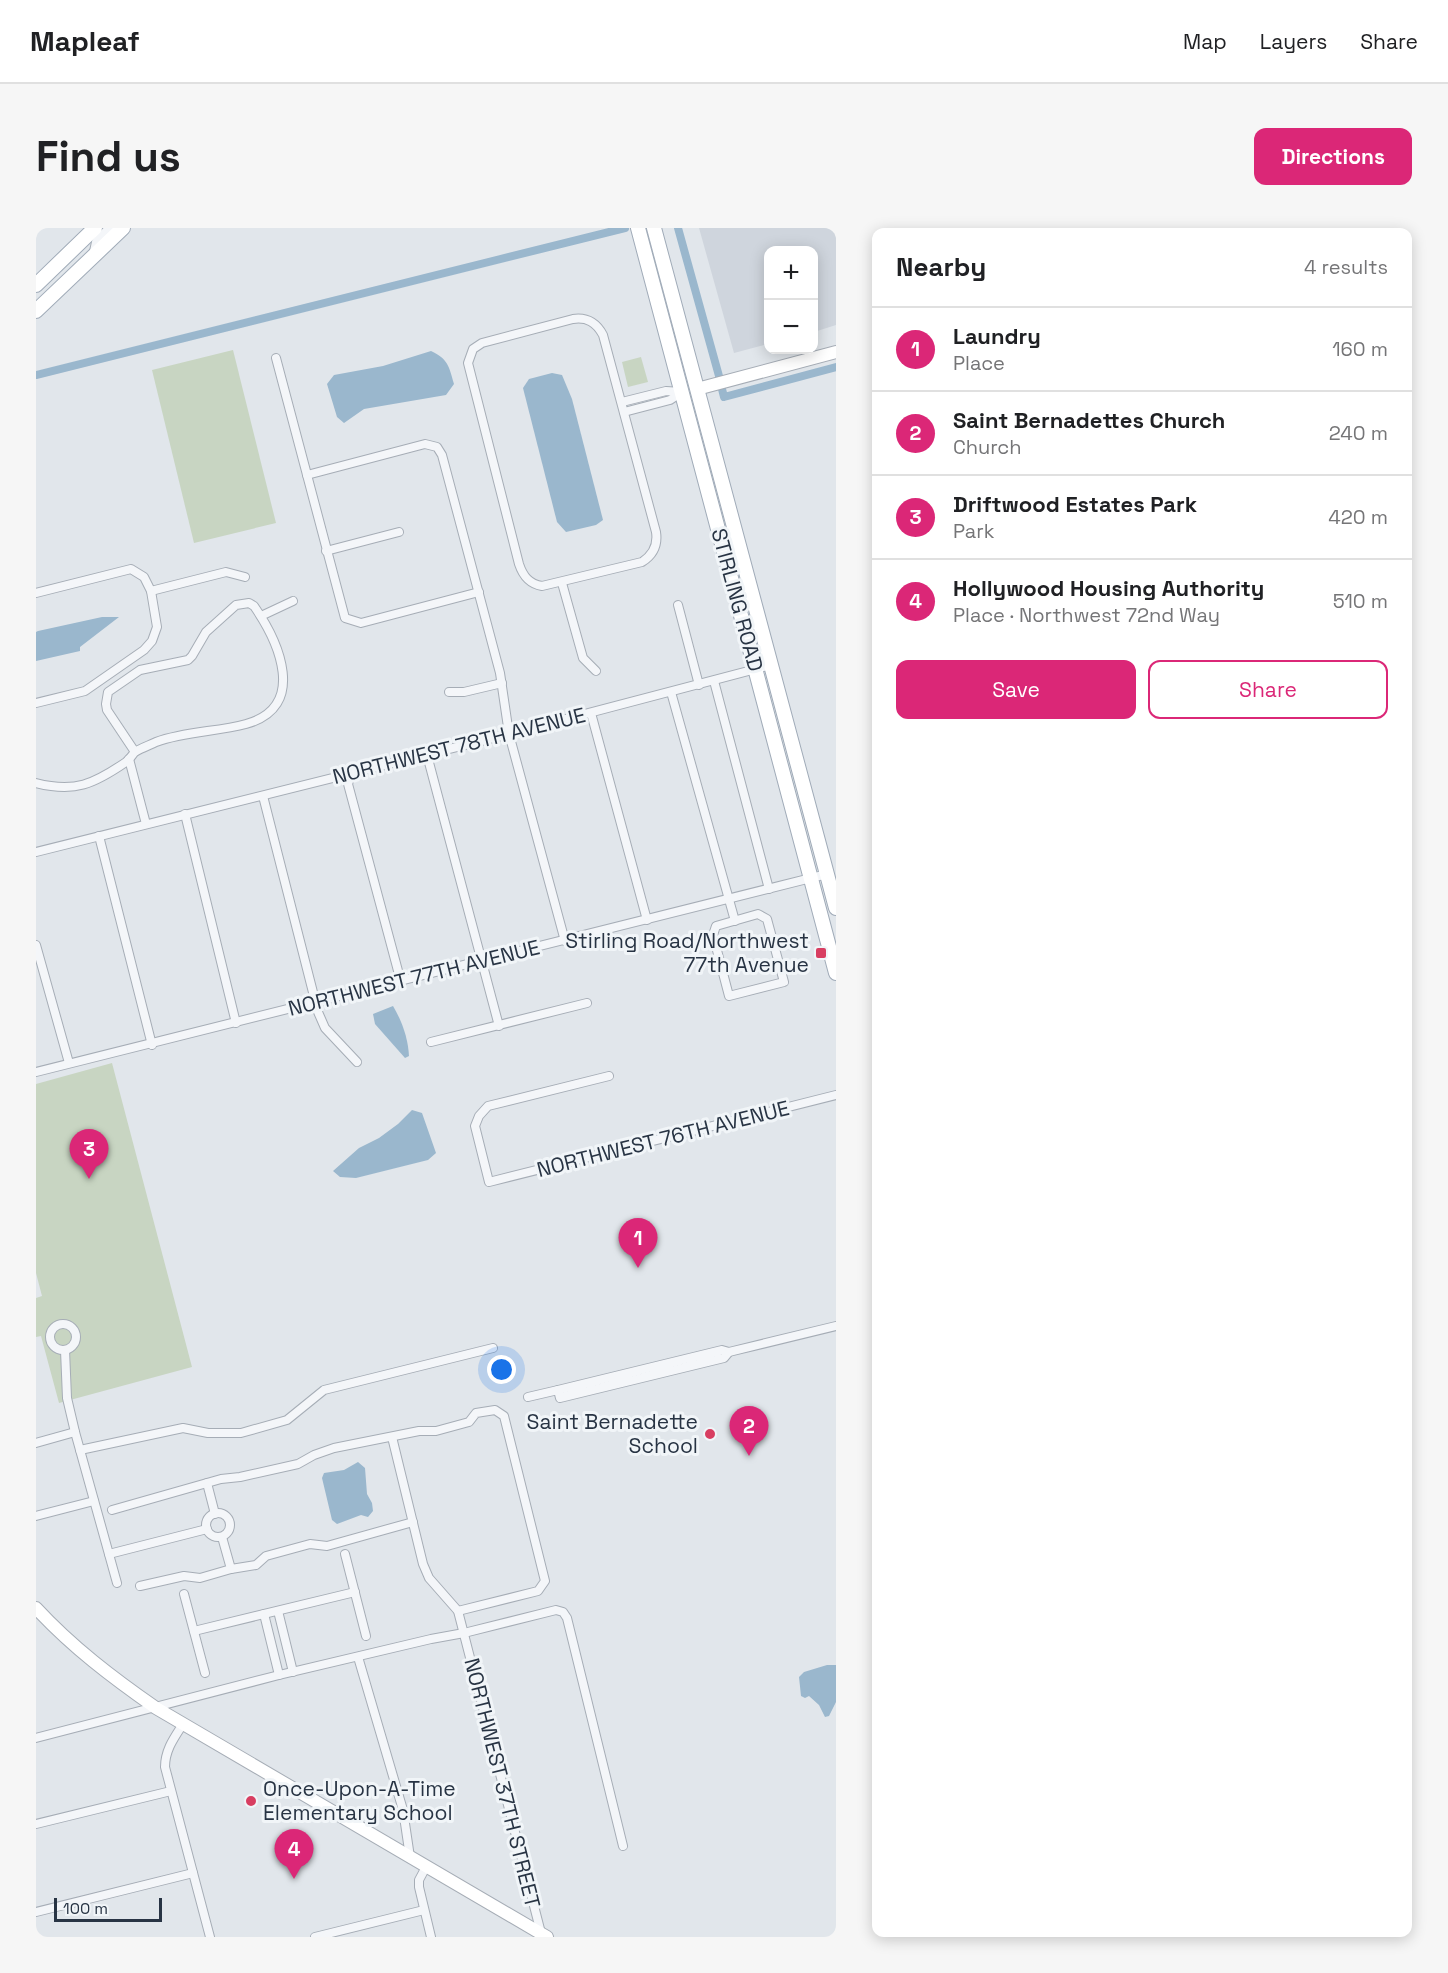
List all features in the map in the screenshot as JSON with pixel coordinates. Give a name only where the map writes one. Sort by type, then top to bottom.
[{"type":"main road","points":[[36,285],[95,228]]},
{"type":"main road","points":[[36,311],[123,228]]},
{"type":"main road","name":"STIRLING ROAD","points":[[638,228],[836,973]]},
{"type":"main road","name":"STIRLING ROAD","points":[[654,228],[836,908]]},
{"type":"main road","points":[[643,249],[654,253],[663,262]]},
{"type":"main road","points":[[697,389],[836,352]]},
{"type":"main road","points":[[682,392],[692,397],[702,408]]},
{"type":"main road","points":[[36,1608],[90,1659],[156,1708],[544,1935]]},
{"type":"street","points":[[93,257],[96,242],[109,228]]},
{"type":"street","points":[[577,319],[593,322],[603,335],[622,402],[656,532],[656,545],[653,552],[646,560],[638,563],[562,583],[542,586],[530,582],[519,564],[469,374],[470,353],[482,343],[503,337],[577,319]]},
{"type":"street","points":[[276,358],[345,618],[361,623],[479,592]]},
{"type":"street","points":[[622,402],[666,391],[682,392]]},
{"type":"street","points":[[624,412],[670,400],[682,392]]},
{"type":"street","points":[[307,475],[425,444],[437,447],[442,455],[502,683],[509,734],[565,940]]},
{"type":"street","points":[[326,551],[399,532]]},
{"type":"street","points":[[36,593],[131,569],[144,577],[152,591],[157,627],[152,641],[144,650],[85,691],[36,703]]},
{"type":"street","points":[[152,591],[226,572],[245,577]]},
{"type":"street","points":[[562,583],[583,658],[596,671]]},
{"type":"street","points":[[261,616],[293,601]]},
{"type":"street","points":[[36,783],[64,789],[80,786],[100,778],[132,755],[157,742],[186,734],[248,723],[262,718],[274,708],[282,692],[284,674],[276,646],[255,606],[249,603],[236,605],[206,632],[188,660],[140,670],[108,692],[107,710],[132,755],[146,824]]},
{"type":"street","points":[[678,605],[699,685]]},
{"type":"street","name":"NORTHWEST 78TH AVENUE","points":[[36,852],[509,734],[771,665]]},
{"type":"street","points":[[714,681],[769,889]]},
{"type":"street","points":[[449,692],[464,693],[502,683]]},
{"type":"street","points":[[671,692],[735,921]]},
{"type":"street","points":[[591,713],[647,920]]},
{"type":"street","points":[[427,754],[499,1026]]},
{"type":"street","points":[[351,774],[348,784],[401,982]]},
{"type":"street","points":[[263,795],[318,1012],[325,1028],[357,1062]]},
{"type":"street","points":[[185,814],[236,1023]]},
{"type":"street","points":[[99,836],[152,1045]]},
{"type":"street","name":"NORTHWEST 77TH AVENUE","points":[[36,1072],[152,1045],[827,874]]},
{"type":"street","points":[[758,914],[767,919],[784,982],[729,996],[713,935],[716,926],[735,921],[758,914]]},
{"type":"street","points":[[36,945],[69,1063]]},
{"type":"street","points":[[431,1042],[586,1004]]},
{"type":"street","name":"NORTHWEST 76TH AVENUE","points":[[609,1076],[488,1106],[479,1116],[475,1126],[489,1182],[836,1095]]},
{"type":"street","points":[[528,1397],[558,1390],[560,1398],[723,1358],[729,1352],[836,1326]]},
{"type":"street","points":[[80,1450],[183,1428],[208,1432],[241,1433],[287,1420],[324,1389],[493,1348]]},
{"type":"street","points":[[65,1350],[68,1398],[75,1432],[117,1582]]},
{"type":"street","points":[[112,1510],[207,1483],[298,1464],[334,1448],[419,1431],[436,1431],[469,1422],[476,1413],[495,1410],[504,1416],[545,1581],[538,1592],[458,1611],[429,1578],[423,1564],[392,1437]]},
{"type":"street","points":[[36,1443],[75,1432]]},
{"type":"street","points":[[207,1483],[215,1514]]},
{"type":"street","points":[[36,1516],[94,1501]]},
{"type":"street","points":[[215,1514],[224,1515],[230,1522],[229,1531],[222,1537],[213,1536],[207,1529],[207,1520],[215,1514]]},
{"type":"street","points":[[140,1586],[184,1576],[200,1578],[256,1565],[266,1556],[310,1544],[327,1546],[413,1522]]},
{"type":"street","points":[[109,1554],[207,1529]]},
{"type":"street","points":[[222,1537],[231,1569]]},
{"type":"street","points":[[345,1554],[366,1636]]},
{"type":"street","points":[[194,1631],[355,1592]]},
{"type":"street","points":[[184,1594],[205,1673]]},
{"type":"street","points":[[36,1738],[279,1675],[556,1610],[563,1612],[567,1618],[623,1846]]},
{"type":"street","points":[[278,1611],[293,1672]]},
{"type":"street","name":"NORTHWEST 37TH STREET","points":[[458,1611],[544,1935]]},
{"type":"street","points":[[264,1614],[279,1675]]},
{"type":"street","points":[[358,1657],[403,1810],[410,1857]]},
{"type":"street","points":[[183,1724],[165,1757],[165,1767],[210,1937]]},
{"type":"street","points":[[36,1824],[171,1791]]},
{"type":"street","points":[[426,1867],[419,1880],[431,1937]]},
{"type":"street","points":[[36,1912],[193,1873]]},
{"type":"street","points":[[315,1937],[424,1910]]},
{"type":"shaded area","points":[[699,228],[836,228],[836,325],[818,331],[818,246],[764,246],[764,345],[734,353]]},
{"type":"green space","points":[[233,350],[276,523],[194,543],[152,370]]},
{"type":"green space","points":[[641,357],[648,382],[628,387],[622,362]]},
{"type":"green space","points":[[112,1063],[192,1367],[59,1403],[41,1336],[36,1337],[36,1298],[42,1296],[36,1273],[36,1084]]},
{"type":"water","points":[[431,351],[444,360],[451,372],[454,384],[446,395],[364,409],[344,423],[337,417],[327,384],[334,375],[383,366]]},
{"type":"water","points":[[552,373],[562,375],[572,399],[603,520],[596,525],[566,532],[557,522],[523,388],[529,379]]},
{"type":"water","points":[[102,617],[119,617],[80,647],[80,651],[36,661],[36,632]]},
{"type":"water","points":[[393,1006],[406,1036],[409,1056],[405,1058],[375,1024],[373,1014]]},
{"type":"water","points":[[412,1110],[422,1113],[436,1153],[428,1160],[356,1178],[340,1177],[333,1171],[359,1148],[379,1138],[398,1124]]},
{"type":"water","points":[[358,1462],[365,1468],[367,1494],[373,1511],[368,1517],[361,1515],[337,1524],[332,1520],[322,1478],[324,1473],[344,1470]]},
{"type":"water","points":[[827,1665],[836,1665],[836,1702],[829,1716],[825,1717],[819,1705],[809,1696],[805,1698],[801,1696],[799,1677],[804,1672]]},
{"type":"waterway","points":[[36,375],[625,228]]},
{"type":"waterway","points":[[678,228],[719,376]]},
{"type":"waterway","points":[[722,389],[724,397],[836,367]]},
{"type":"place","name":"Stirling Road/Northwest 77th Avenue","points":[[821,953]]},
{"type":"place","name":"Driftwood Estates Park","points":[[89,1179]]},
{"type":"place","name":"Laundry","points":[[638,1268]]},
{"type":"place","name":"Saint Bernadette School","points":[[710,1434]]},
{"type":"place","name":"Saint Bernadettes Church","points":[[749,1456]]},
{"type":"place","name":"Once-Upon-A-Time Elementary School","points":[[251,1801]]},
{"type":"place","name":"Hollywood Housing Authority","points":[[294,1879]]}]
